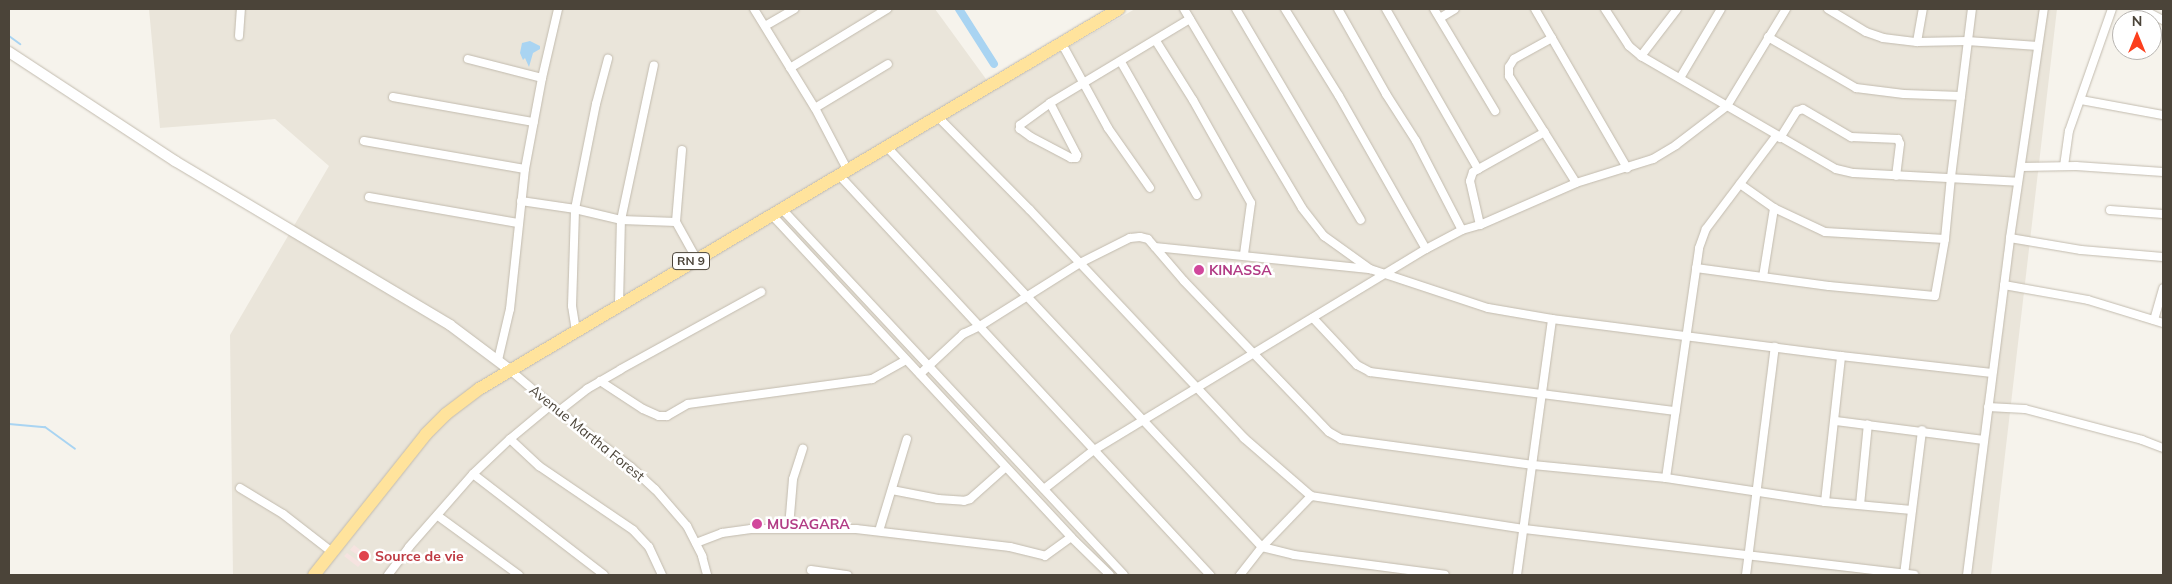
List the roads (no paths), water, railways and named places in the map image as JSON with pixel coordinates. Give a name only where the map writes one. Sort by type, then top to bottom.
[{"type":"main road","name":"RN 9","points":[[314,575],[426,434],[459,404],[510,370],[696,258],[1119,9]]},
{"type":"street","points":[[239,36],[241,9]]},
{"type":"street","points":[[498,360],[510,310],[525,169],[542,78],[558,9]]},
{"type":"street","points":[[754,9],[815,108],[843,172],[980,326],[1210,575]]},
{"type":"street","points":[[765,26],[794,9]]},
{"type":"street","points":[[790,68],[886,9]]},
{"type":"street","points":[[1184,9],[1311,220],[1324,236],[1370,269]]},
{"type":"street","points":[[1236,9],[1361,220]]},
{"type":"street","points":[[1285,9],[1339,96],[1426,249]]},
{"type":"street","points":[[1338,9],[1386,94],[1416,141],[1462,230]]},
{"type":"street","points":[[1386,9],[1478,169]]},
{"type":"street","points":[[1434,9],[1495,111]]},
{"type":"street","points":[[1440,18],[1455,9]]},
{"type":"street","points":[[1535,9],[1627,168]]},
{"type":"street","points":[[1605,9],[1629,46],[1641,56],[1836,169],[1854,174],[1951,177],[2018,182]]},
{"type":"street","points":[[1641,56],[1677,9]]},
{"type":"street","points":[[1680,78],[1721,9]]},
{"type":"street","points":[[1044,488],[1094,450],[1426,249],[1462,230],[1480,225],[1576,183],[1627,168],[1660,154],[1727,106],[1786,9]]},
{"type":"street","points":[[1828,9],[1866,32],[1882,38],[1917,42],[1967,41],[2038,46]]},
{"type":"street","points":[[1917,42],[1923,9]]},
{"type":"street","points":[[1696,268],[1830,286],[1935,296],[1945,239],[1972,9]]},
{"type":"street","points":[[1967,575],[2010,238],[2044,9]]},
{"type":"street","points":[[2064,166],[2069,131],[2112,9]]},
{"type":"street","points":[[2142,9],[2163,20]]},
{"type":"street","points":[[1050,104],[1077,155],[1076,158],[1071,158],[1031,138],[1020,129],[1020,124],[1050,104],[1084,83],[1190,19]]},
{"type":"street","points":[[1768,37],[1856,88],[1904,94],[1961,96]]},
{"type":"street","points":[[1552,38],[1514,59],[1509,67],[1508,76],[1576,183]]},
{"type":"street","points":[[1156,41],[1193,100],[1251,203],[1244,254]]},
{"type":"street","points":[[1061,42],[1108,128],[1150,188]]},
{"type":"street","points":[[9,52],[167,156],[450,325],[510,370]]},
{"type":"street","points":[[468,59],[542,78]]},
{"type":"street","points":[[576,331],[572,306],[575,209],[596,104],[608,59]]},
{"type":"street","points":[[1121,62],[1197,195]]},
{"type":"street","points":[[815,108],[888,64]]},
{"type":"street","points":[[618,305],[621,220],[654,65]]},
{"type":"street","points":[[393,97],[534,122]]},
{"type":"street","points":[[2081,100],[2163,115]]},
{"type":"street","points":[[1666,478],[1685,335],[1699,248],[1706,228],[1797,111],[1802,109],[1851,137],[1898,139],[1900,144],[1896,176]]},
{"type":"street","points":[[937,116],[1080,263],[1244,438],[1311,496],[1524,530],[1914,575]]},
{"type":"street","points":[[1480,225],[1470,181],[1473,172],[1545,132]]},
{"type":"street","points":[[364,141],[525,169]]},
{"type":"street","points":[[886,146],[1028,295],[1262,547],[1294,555],[1445,575]]},
{"type":"street","points":[[682,150],[676,222],[696,258]]},
{"type":"street","points":[[2021,167],[2064,166],[2163,172]]},
{"type":"street","points":[[1740,184],[1774,208],[1825,232],[1945,239]]},
{"type":"street","points":[[369,197],[518,223]]},
{"type":"street","points":[[521,201],[575,209],[621,220],[676,222]]},
{"type":"street","points":[[1764,276],[1774,208]]},
{"type":"street","points":[[2110,210],[2163,214]]},
{"type":"street","points":[[776,211],[906,360],[1105,574]]},
{"type":"street","points":[[776,211],[929,366],[1124,575]]},
{"type":"street","points":[[920,374],[963,334],[980,326],[1080,263],[1130,238],[1148,239],[1184,281],[1329,432],[1341,439],[1533,465],[1666,478],[1825,502],[1912,510]]},
{"type":"street","points":[[2010,238],[2081,250],[2163,257]]},
{"type":"street","points":[[1155,246],[1244,254],[1370,269],[1488,308],[1552,319],[1841,356],[1992,372]]},
{"type":"street","points":[[2004,285],[2088,300],[2163,323]]},
{"type":"street","points":[[2154,320],[2163,288]]},
{"type":"street","points":[[560,411],[600,381],[761,292]]},
{"type":"street","points":[[1313,318],[1357,366],[1370,372],[1542,396],[1676,411]]},
{"type":"street","points":[[1517,575],[1552,319]]},
{"type":"street","points":[[1746,575],[1750,557],[1756,493],[1775,347]]},
{"type":"street","points":[[1825,502],[1836,420],[1841,356]]},
{"type":"street","points":[[600,381],[643,408],[659,416],[667,416],[688,404],[872,379],[906,360]]},
{"type":"street","name":"Avenue Martha Forest","points":[[510,370],[551,406],[560,411],[643,477],[687,526],[696,543],[707,575]]},
{"type":"street","points":[[388,575],[409,546],[438,516],[473,474],[510,439],[551,406]]},
{"type":"street","points":[[1988,407],[2025,409],[2142,440],[2163,448]]},
{"type":"street","points":[[1836,420],[1922,430],[1984,440]]},
{"type":"street","points":[[1860,504],[1868,424]]},
{"type":"street","points":[[1904,574],[1922,430]]},
{"type":"street","points":[[510,439],[539,466],[633,530],[649,547],[662,575]]},
{"type":"street","points":[[879,531],[907,439]]},
{"type":"street","points":[[789,527],[793,479],[803,450]]},
{"type":"street","points":[[892,490],[938,499],[964,501],[970,499],[1006,468]]},
{"type":"street","points":[[473,474],[604,575]]},
{"type":"street","points":[[240,488],[283,514],[332,552]]},
{"type":"street","points":[[1240,575],[1262,547],[1311,496]]},
{"type":"street","points":[[438,516],[519,575]]},
{"type":"street","points":[[696,543],[736,530],[789,527],[879,531],[939,541],[1010,547],[1045,556],[1072,537]]},
{"type":"street","points":[[811,570],[848,575]]},
{"type":"water","points":[[530,41],[540,46],[540,49],[533,53],[529,67],[525,58],[523,60],[520,53],[522,43]]},
{"type":"waterway","points":[[959,9],[994,64]]},
{"type":"waterway","points":[[9,36],[20,44]]},
{"type":"waterway","points":[[9,424],[45,427],[75,449]]},
{"type":"place","name":"KINASSA","points":[[1199,270]]},
{"type":"place","name":"MUSAGARA","points":[[757,524]]},
{"type":"place","name":"Source de vie","points":[[364,556]]}]
